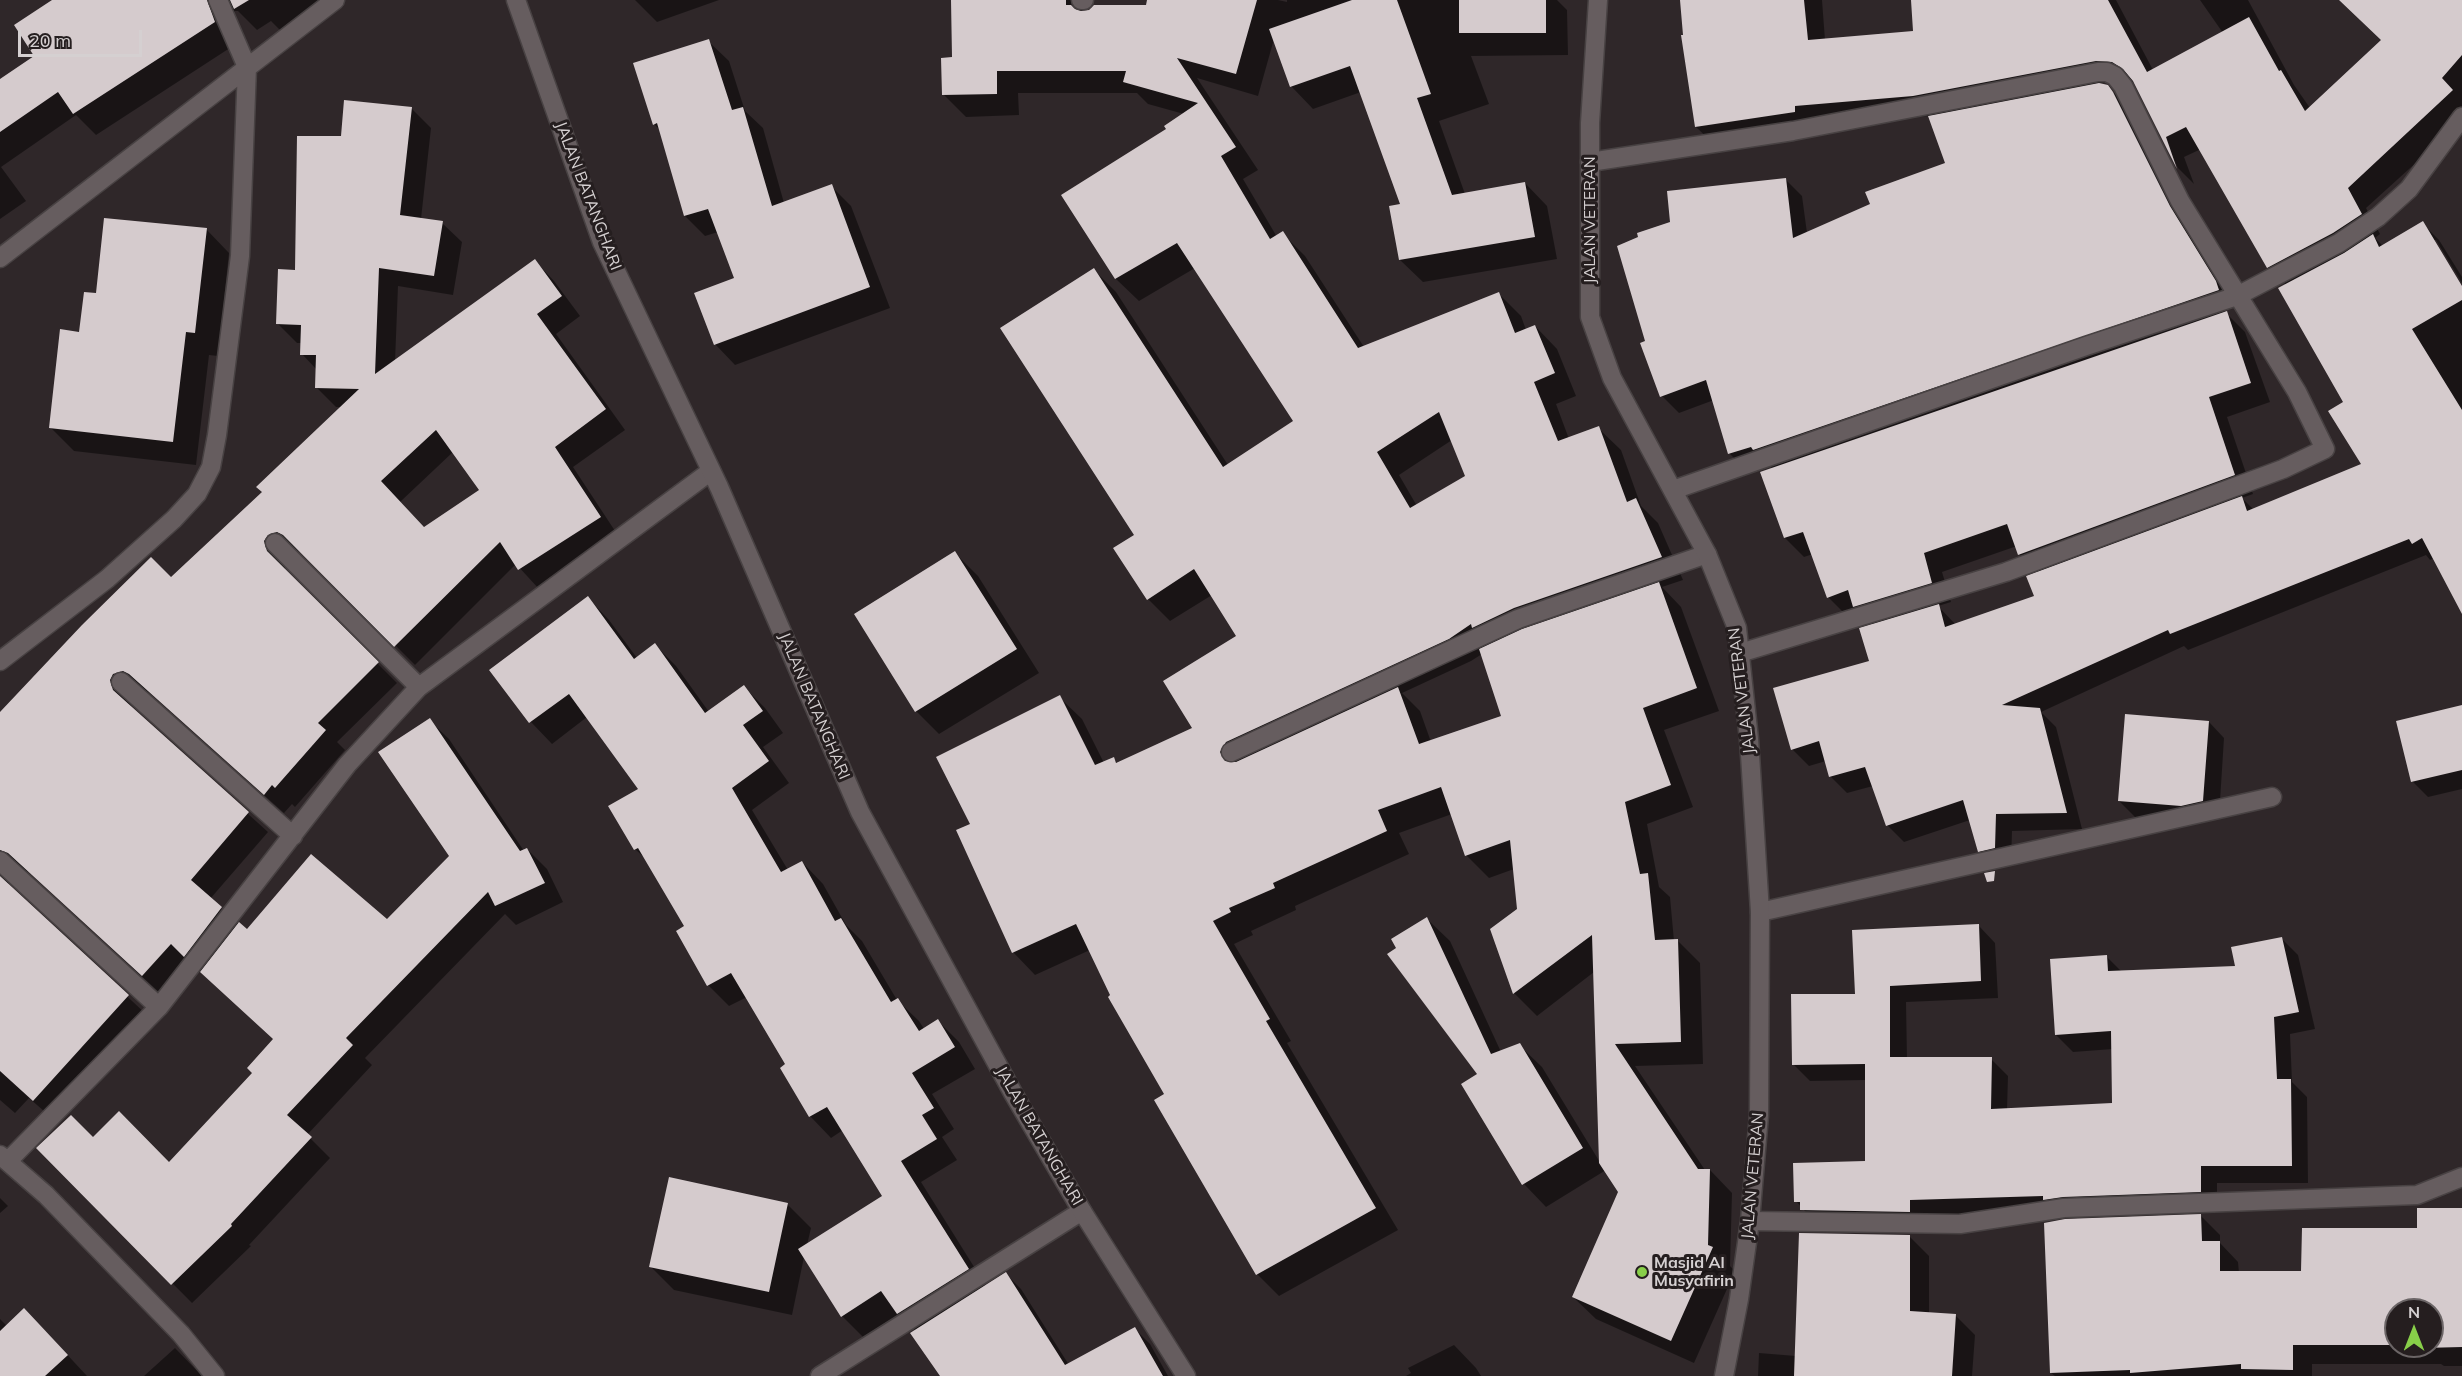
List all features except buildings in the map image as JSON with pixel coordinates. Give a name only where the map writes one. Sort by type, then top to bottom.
[{"type":"street","points":[[0,661],[107,579],[174,519],[197,494],[211,467],[240,256],[247,67],[218,0]]},
{"type":"street","points":[[0,258],[335,0]]},
{"type":"street","name":"JALAN BATANGHARI","points":[[516,0],[602,242],[711,471],[860,812],[1013,1093],[1082,1211],[1186,1376]]},
{"type":"street","name":"JALAN VETERAN","points":[[1598,0],[1590,123],[1590,317],[1612,378],[1707,554],[1737,628],[1749,739],[1760,912],[1760,1115],[1750,1221],[1739,1299],[1724,1376]]},
{"type":"street","points":[[1590,162],[1793,131],[2107,72],[2115,76],[2123,86],[2180,201],[2297,392],[2325,449],[2283,470],[2006,572],[1740,653]]},
{"type":"street","points":[[1673,490],[2086,346],[2237,296],[2339,243],[2378,217],[2409,189],[2462,117]]},
{"type":"street","points":[[215,1376],[157,1309],[46,1195],[4,1158],[159,1007],[293,837],[346,765],[419,687],[711,471]]},
{"type":"street","points":[[275,543],[419,687]]},
{"type":"street","points":[[1231,752],[1518,619],[1707,554]]},
{"type":"street","points":[[121,682],[293,837]]},
{"type":"street","points":[[1760,912],[2272,797]]},
{"type":"street","points":[[0,861],[159,1007]]},
{"type":"street","points":[[1750,1221],[1960,1224],[2064,1208],[2417,1195],[2462,1177]]},
{"type":"street","points":[[820,1376],[1082,1211]]},
{"type":"place","name":"Masjid Al Musyafirin","points":[[1642,1272]]}]
